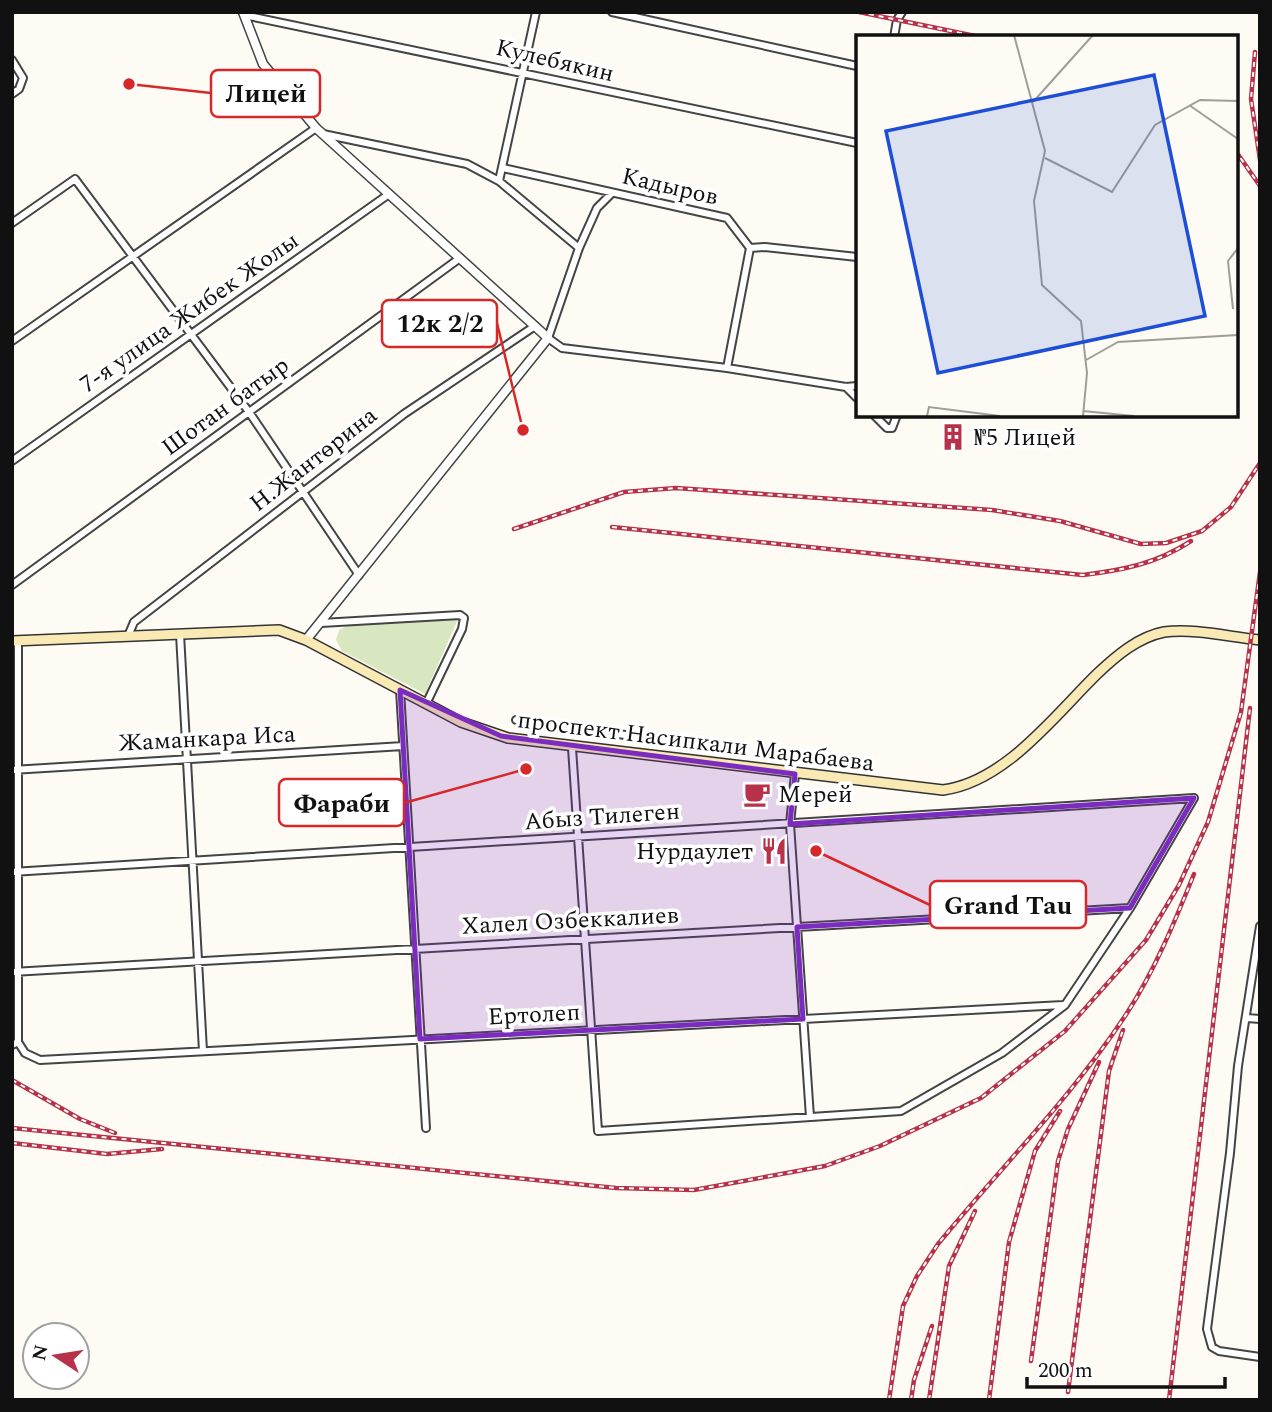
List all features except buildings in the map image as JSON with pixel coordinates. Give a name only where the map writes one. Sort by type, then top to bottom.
[{"type":"main road","name":"проспект Насипкали Марабаева","points":[[15,640],[267,629],[306,640],[426,704],[490,733],[572,748],[924,788],[961,787],[1003,765],[1110,662],[1147,637],[1184,631],[1260,640]]},
{"type":"street","points":[[499,181],[536,12]]},
{"type":"street","points":[[612,12],[856,66]]},
{"type":"street","points":[[894,35],[897,20],[902,12]]},
{"type":"street","points":[[244,14],[263,64],[320,131],[534,326],[562,348],[727,368],[846,387],[856,386]]},
{"type":"street","name":"Кулебякин","points":[[244,14],[856,143]]},
{"type":"street","points":[[12,60],[23,78],[19,89],[12,94]]},
{"type":"street","points":[[12,341],[320,131],[467,164],[499,181],[579,248]]},
{"type":"street","name":"Кадыров","points":[[503,168],[727,218],[750,248]]},
{"type":"street","points":[[12,223],[75,179],[131,258],[249,412],[359,575]]},
{"type":"street","points":[[306,640],[548,338],[579,248],[597,208],[612,193]]},
{"type":"street","name":"7-я улица Жибек Жолы","points":[[12,461],[389,194]]},
{"type":"street","points":[[727,368],[750,248],[765,247],[856,257]]},
{"type":"street","name":"Шотан батыр","points":[[12,585],[460,258]]},
{"type":"street","name":"Н.Жантөрина","points":[[128,636],[134,622],[302,491],[404,414],[534,326]]},
{"type":"street","points":[[846,387],[856,397]]},
{"type":"street","points":[[875,416],[887,428],[892,428],[897,416]]},
{"type":"street","points":[[321,623],[460,615],[464,618],[462,629],[426,704]]},
{"type":"street","points":[[180,634],[203,1051]]},
{"type":"street","points":[[15,640],[15,1044]]},
{"type":"street","points":[[400,690],[426,1128]]},
{"type":"street","points":[[516,720],[647,738]]},
{"type":"street","name":"Жаманкара Иса","points":[[15,770],[187,757],[403,746]]},
{"type":"street","points":[[572,748],[598,1131],[901,1111],[1002,1053],[1065,1004],[1130,908]]},
{"type":"street","points":[[795,774],[790,824],[810,1117]]},
{"type":"street","name":"Абыз Тилеген","points":[[15,872],[1194,799],[1130,908]]},
{"type":"street","name":"Халел Озбеккалиев","points":[[15,972],[1130,908]]},
{"type":"street","points":[[1260,926],[1238,1066],[1230,1153],[1207,1329],[1212,1347],[1219,1351],[1260,1357]]},
{"type":"street","name":"Ертолеп","points":[[15,1044],[25,1053],[40,1060],[1065,1004]]},
{"type":"street","points":[[1247,1017],[1260,1019]]},
{"type":"highlighted area","points":[[400,690],[501,736],[795,774],[790,824],[1194,798],[1130,908],[797,927],[803,1019],[420,1039]]},
{"type":"green space","points":[[458,619],[425,694],[342,651],[336,640],[339,630],[349,625]]},
{"type":"railway","points":[[859,12],[970,35]]},
{"type":"railway","points":[[1255,52],[1251,99],[1260,160]]},
{"type":"railway","points":[[1237,153],[1260,186]]},
{"type":"railway","points":[[514,529],[624,492],[676,488],[992,510],[1060,521],[1141,544],[1166,543],[1202,531],[1231,507],[1260,463]]},
{"type":"railway","points":[[612,527],[1083,575],[1139,565],[1191,541]]},
{"type":"railway","points":[[12,1128],[616,1188],[694,1190],[825,1166],[880,1146],[981,1098],[1065,1031],[1146,940],[1179,885],[1208,822],[1241,712],[1260,572]]},
{"type":"railway","points":[[1169,1400],[1250,708]]},
{"type":"railway","points":[[889,1400],[903,1306],[917,1276],[938,1244],[1060,1103],[1106,1044],[1147,980],[1194,874]]},
{"type":"railway","points":[[1068,1392],[1109,1071],[1123,1030]]},
{"type":"railway","points":[[1031,1361],[1058,1161],[1068,1129],[1099,1062]]},
{"type":"railway","points":[[12,1080],[80,1119],[115,1133]]},
{"type":"railway","points":[[989,1400],[1009,1242],[1035,1151],[1060,1111]]},
{"type":"railway","points":[[12,1143],[107,1154],[162,1149]]},
{"type":"railway","points":[[929,1400],[949,1266],[975,1211]]},
{"type":"railway","points":[[911,1400],[914,1380],[932,1326]]},
{"type":"place","name":"Лицей","points":[[129,84]]},
{"type":"place","name":"12к 2/2","points":[[523,430]]},
{"type":"place","name":"№5 Лицей","points":[[953,437]]},
{"type":"place","name":"Фараби","points":[[526,769]]},
{"type":"place","name":"Мерей","points":[[757,794]]},
{"type":"place","name":"Нурдаулет","points":[[774,851]]},
{"type":"place","name":"Grand Tau","points":[[816,851]]}]
